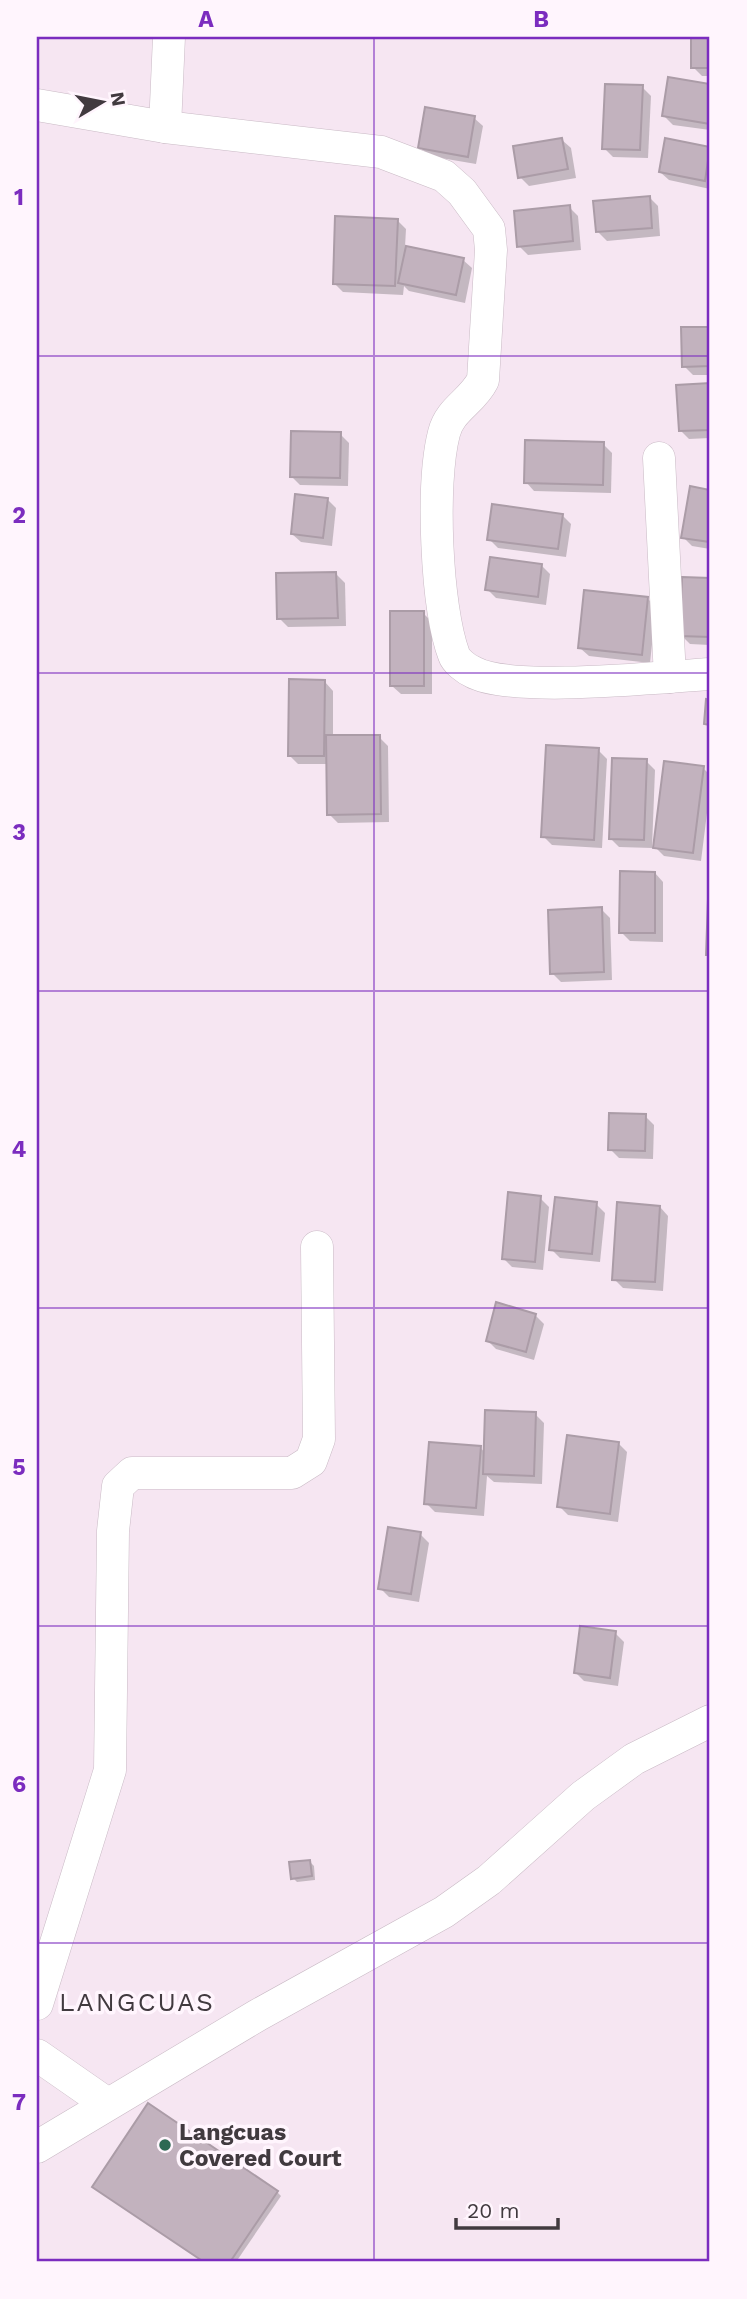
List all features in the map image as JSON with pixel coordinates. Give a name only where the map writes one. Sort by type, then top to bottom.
[{"type":"street","points":[[165,127],[169,37]]},
{"type":"street","points":[[37,105],[165,127],[381,152],[444,176],[462,192],[489,229],[491,275],[484,380],[477,393],[452,413],[444,434],[437,489],[436,525],[444,611],[454,658],[471,672],[495,681],[710,674]]},
{"type":"street","points":[[659,458],[670,677]]},
{"type":"street","points":[[37,2004],[110,1770],[113,1531],[118,1486],[132,1473],[292,1473],[311,1461],[319,1439],[317,1247]]},
{"type":"street","points":[[37,2147],[106,2103],[444,1912],[489,1880],[583,1796],[634,1759],[710,1721]]},
{"type":"street","points":[[37,2055],[106,2103]]},
{"type":"building","points":[[691,37],[710,37],[710,68],[691,68]]},
{"type":"building","points":[[668,77],[710,84],[710,124],[662,116]]},
{"type":"building","points":[[605,84],[643,85],[640,150],[602,149]]},
{"type":"building","points":[[425,107],[475,116],[468,157],[418,148]]},
{"type":"building","points":[[562,138],[568,169],[518,178],[513,146]]},
{"type":"building","points":[[665,138],[710,147],[705,181],[659,172]]},
{"type":"building","points":[[650,196],[652,228],[596,232],[593,201]]},
{"type":"building","points":[[570,205],[573,241],[517,247],[514,211]]},
{"type":"building","points":[[335,216],[398,219],[395,286],[333,284]]},
{"type":"building","points":[[406,246],[464,258],[456,295],[398,283]]},
{"type":"building","points":[[681,327],[710,327],[710,366],[682,367]]},
{"type":"building","points":[[710,383],[710,430],[679,431],[676,385]]},
{"type":"building","points":[[291,431],[341,432],[340,478],[290,477]]},
{"type":"building","points":[[525,440],[604,442],[603,485],[524,483]]},
{"type":"building","points":[[690,486],[710,490],[710,542],[681,538]]},
{"type":"building","points":[[295,494],[328,498],[323,538],[291,534]]},
{"type":"building","points":[[492,504],[563,514],[558,549],[487,540]]},
{"type":"building","points":[[490,557],[542,564],[538,597],[485,590]]},
{"type":"building","points":[[336,572],[338,618],[277,619],[276,573]]},
{"type":"building","points":[[682,577],[710,578],[710,637],[680,636]]},
{"type":"building","points":[[584,590],[648,597],[642,655],[578,648]]},
{"type":"building","points":[[390,611],[424,611],[424,686],[390,686]]},
{"type":"building","points":[[289,679],[325,680],[324,756],[288,756]]},
{"type":"building","points":[[706,699],[710,700],[710,725],[704,724]]},
{"type":"building","points":[[326,735],[380,735],[381,814],[327,815]]},
{"type":"building","points":[[546,745],[599,748],[594,840],[541,837]]},
{"type":"building","points":[[612,758],[647,759],[644,840],[609,839]]},
{"type":"building","points":[[664,761],[704,766],[693,853],[653,848]]},
{"type":"building","points":[[620,871],[655,872],[655,933],[619,933]]},
{"type":"building","points":[[708,899],[710,955],[706,955]]},
{"type":"building","points":[[602,907],[604,972],[550,974],[548,910]]},
{"type":"building","points":[[609,1113],[646,1114],[645,1151],[608,1150]]},
{"type":"building","points":[[508,1192],[541,1196],[535,1262],[502,1259]]},
{"type":"building","points":[[555,1197],[597,1202],[592,1254],[549,1250]]},
{"type":"building","points":[[617,1202],[660,1206],[655,1282],[612,1280]]},
{"type":"building","points":[[496,1302],[536,1314],[526,1352],[486,1341]]},
{"type":"building","points":[[485,1410],[536,1412],[534,1476],[483,1474]]},
{"type":"building","points":[[567,1435],[619,1442],[610,1514],[557,1507]]},
{"type":"building","points":[[429,1442],[481,1446],[476,1508],[424,1504]]},
{"type":"building","points":[[388,1527],[421,1532],[411,1594],[378,1589]]},
{"type":"building","points":[[580,1626],[616,1631],[610,1678],[574,1673]]},
{"type":"building","points":[[310,1860],[312,1876],[291,1879],[289,1862]]},
{"type":"building","name":"Langcuas Covered Court","points":[[148,2103],[278,2191],[230,2262],[204,2262],[92,2187]]},
{"type":"place","name":"Langcuas Covered Court","points":[[165,2145]]},
{"type":"district","name":"LANGCUAS","points":[[137,2002]]}]
